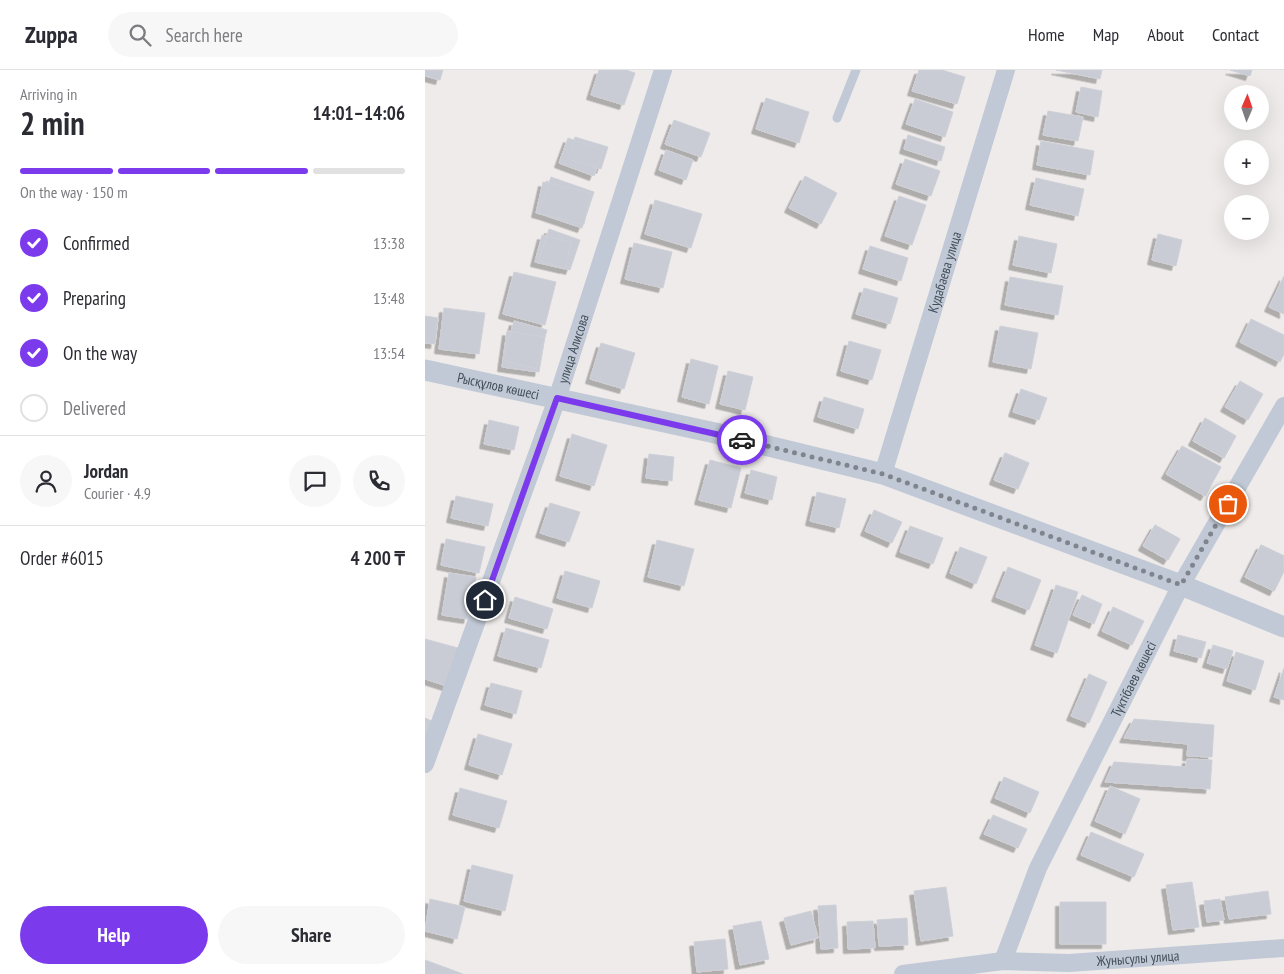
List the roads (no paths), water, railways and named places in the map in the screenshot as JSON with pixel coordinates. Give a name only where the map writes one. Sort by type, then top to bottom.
[{"type":"street","name":"улица Алисова","points":[[425,764],[557,398],[663,70]]},
{"type":"street","name":"Кудабаева улица","points":[[883,474],[1006,70]]},
{"type":"street","name":"Рысқұлов көшесі","points":[[425,370],[557,398],[883,474],[1181,585],[1284,627]]},
{"type":"street","name":"Түктібаев көшесі","points":[[1002,968],[1038,868],[1181,585],[1284,406]]},
{"type":"street","name":"Жунысулы улица","points":[[903,974],[1284,948]]},
{"type":"lane","points":[[837,118],[856,70]]}]
